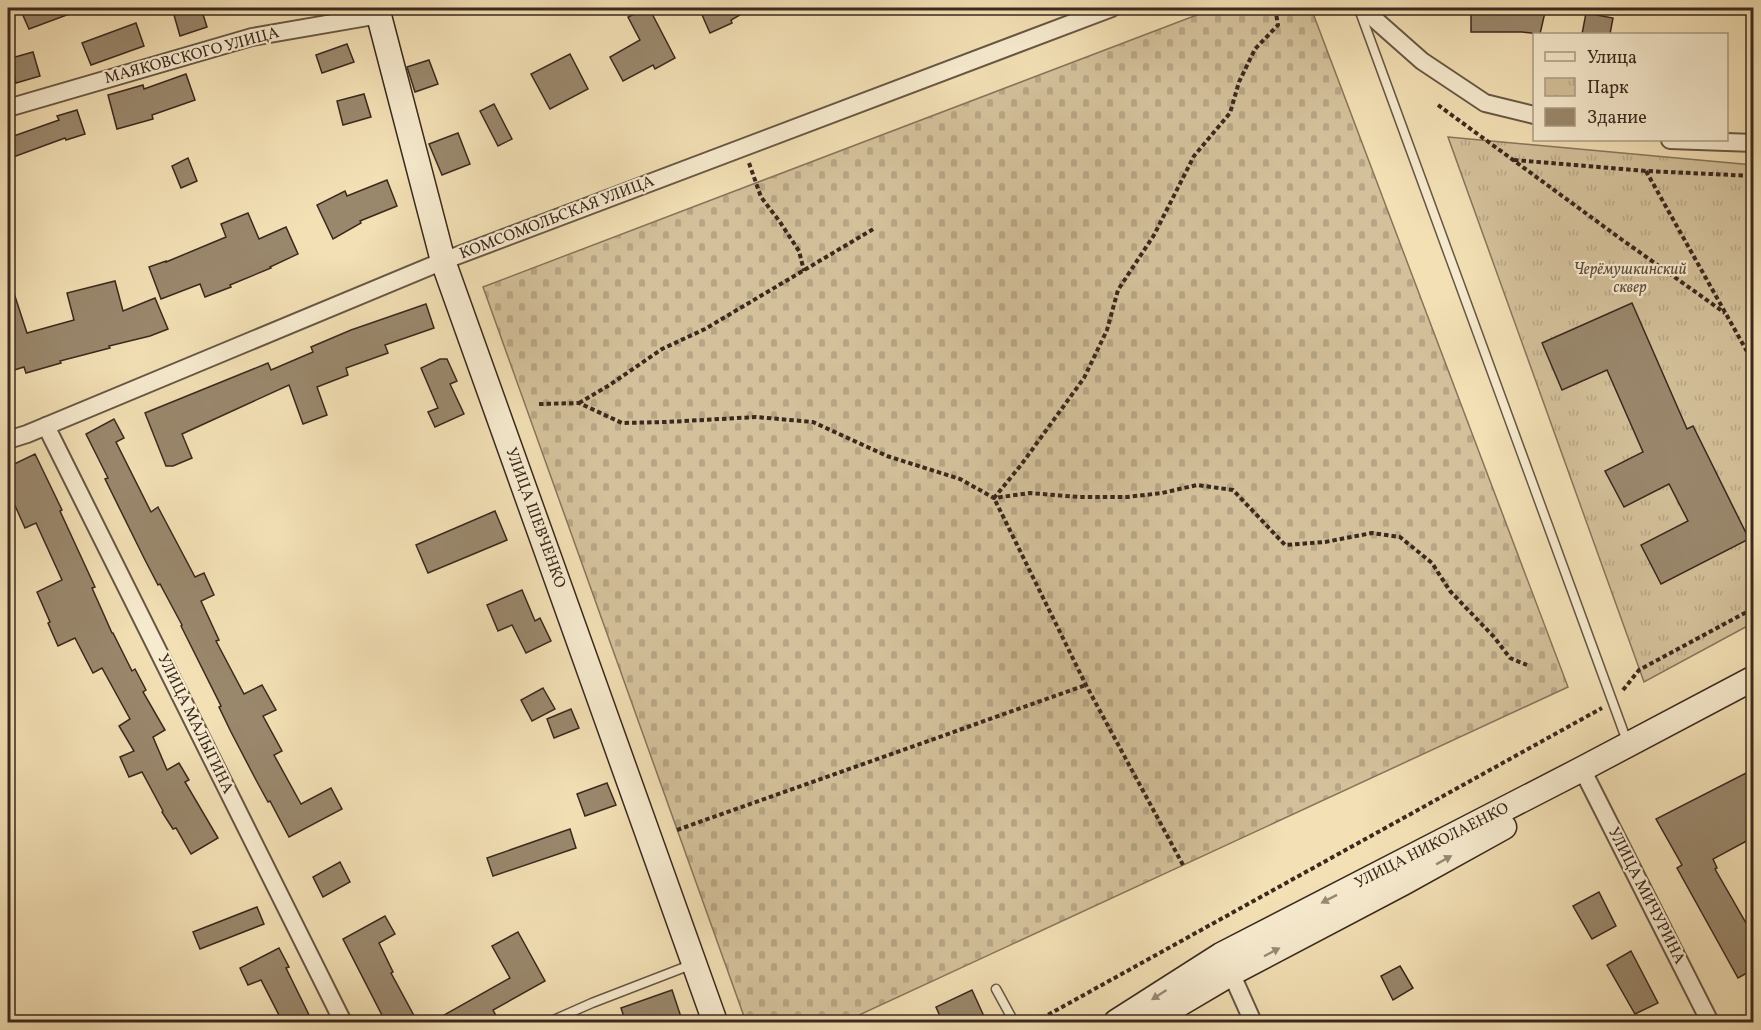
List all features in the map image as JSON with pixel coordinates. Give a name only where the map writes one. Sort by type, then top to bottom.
[{"type":"street","name":"КОМСОМОЛЬСКАЯ УЛИЦА","points":[[8,440],[443,261],[1112,8]]},
{"type":"street","points":[[1360,8],[1422,61],[1485,103],[1533,115]]},
{"type":"street","name":"УЛИЦА ШЕВЧЕНКО","points":[[378,11],[443,261],[715,1023]]},
{"type":"street","name":"МАЯКОВСКОГО УЛИЦА","points":[[8,108],[252,37],[378,11]]},
{"type":"street","points":[[1699,141],[1754,143]]},
{"type":"street","name":"УЛИЦА МАЛЫГИНА","points":[[46,426],[344,1023]]},
{"type":"street","name":"УЛИЦА НИКОЛАЕНКО","points":[[1585,775],[1628,744],[1754,678]]},
{"type":"street","name":"УЛИЦА НИКОЛАЕНКО","points":[[1116,1023],[1585,775],[1754,695]]},
{"type":"street","name":"УЛИЦА МИЧУРИНА","points":[[1585,775],[1710,1023]]},
{"type":"street","points":[[1226,964],[1253,1023]]},
{"type":"street","name":"УЛИЦА НИКОЛАЕНКО","points":[[1149,1023],[1226,964]]},
{"type":"lane","points":[[1360,8],[1628,744]]},
{"type":"lane","points":[[549,1023],[591,1003],[695,963]]},
{"type":"lane","points":[[996,989],[1014,1023]]},
{"type":"path","points":[[994,498],[1021,465],[1084,378],[1107,330],[1118,290],[1154,235],[1194,156],[1230,113],[1239,82],[1255,49],[1278,25],[1275,8]]},
{"type":"path","points":[[1438,105],[1725,313]]},
{"type":"path","points":[[1513,160],[1646,171],[1754,176]]},
{"type":"path","points":[[748,163],[761,197],[799,251],[804,271]]},
{"type":"path","points":[[1646,171],[1754,364]]},
{"type":"path","points":[[579,403],[662,350],[705,328],[875,228]]},
{"type":"path","points":[[539,404],[579,403],[622,423],[756,417],[813,422],[887,456],[960,479],[994,498],[1086,685],[1183,866]]},
{"type":"path","points":[[994,498],[1030,493],[1127,497],[1162,493],[1197,485],[1233,490],[1285,545],[1324,542],[1372,533],[1400,537],[1432,562],[1450,591],[1494,637],[1510,658],[1527,665]]},
{"type":"path","points":[[1035,1023],[1613,702],[1640,670],[1754,608]]},
{"type":"path","points":[[677,830],[1086,685]]},
{"type":"green space","points":[[1215,8],[1311,8],[1568,687],[844,1022],[746,1022],[483,287]]},
{"type":"green space","name":"Черёмушкинский сквер","points":[[1448,137],[1753,165],[1753,623],[1644,682]]},
{"type":"building","points":[[30,8],[83,9],[29,29],[21,11]]},
{"type":"building","points":[[172,8],[201,8],[207,27],[180,36]]},
{"type":"building","points":[[647,8],[675,58],[655,69],[653,65],[623,81],[610,57],[640,40],[628,17]]},
{"type":"building","points":[[699,8],[752,8],[731,20],[732,23],[710,33]]},
{"type":"building","points":[[1471,8],[1546,8],[1540,33],[1471,32]]},
{"type":"building","points":[[1586,13],[1613,18],[1610,33],[1582,33]]},
{"type":"building","points":[[136,23],[144,46],[91,65],[82,43]]},
{"type":"building","points":[[347,44],[354,62],[322,73],[316,55]]},
{"type":"building","points":[[33,52],[40,76],[16,83],[8,59]]},
{"type":"building","points":[[570,54],[588,89],[550,109],[531,74]]},
{"type":"building","points":[[429,60],[438,84],[415,92],[407,67]]},
{"type":"building","points":[[186,74],[195,100],[152,115],[153,119],[117,129],[108,95],[143,85],[144,89]]},
{"type":"building","points":[[364,94],[371,117],[343,125],[337,101]]},
{"type":"building","points":[[494,104],[512,139],[498,146],[480,111]]},
{"type":"building","points":[[77,110],[85,134],[66,140],[65,138],[8,159],[8,138],[59,120],[57,116]]},
{"type":"building","points":[[458,133],[470,164],[442,175],[429,144]]},
{"type":"building","points":[[188,158],[197,181],[181,188],[172,166]]},
{"type":"building","points":[[387,180],[397,206],[360,221],[361,223],[333,239],[317,205],[345,191],[347,196]]},
{"type":"building","points":[[248,213],[259,239],[286,227],[298,254],[230,285],[231,287],[205,297],[200,284],[161,299],[149,267],[226,237],[221,224]]},
{"type":"building","points":[[115,281],[123,311],[155,298],[168,329],[26,373],[24,367],[8,372],[8,284],[11,284],[27,333],[74,320],[67,293]]},
{"type":"building","points":[[1632,303],[1687,429],[1693,426],[1749,539],[1661,584],[1641,545],[1688,521],[1669,484],[1624,507],[1605,471],[1643,452],[1607,370],[1562,390],[1542,343]]},
{"type":"building","points":[[426,304],[434,328],[385,345],[388,353],[346,368],[348,375],[317,387],[327,415],[303,424],[289,385],[182,434],[192,458],[173,466],[166,466],[145,413],[268,363],[271,370],[313,352],[311,347],[351,330]]},
{"type":"building","points":[[440,359],[447,359],[457,381],[450,384],[464,414],[435,427],[428,412],[438,408],[421,368]]},
{"type":"building","points":[[114,419],[124,438],[116,442],[151,512],[158,507],[195,577],[204,573],[214,595],[201,601],[219,640],[216,641],[244,694],[262,685],[276,710],[263,716],[282,751],[274,755],[301,804],[331,788],[342,809],[289,837],[231,732],[182,625],[145,560],[105,479],[108,478],[86,434]]},
{"type":"building","points":[[35,454],[62,510],[60,511],[95,587],[92,588],[112,633],[132,671],[135,669],[146,690],[143,692],[165,730],[153,737],[167,770],[179,763],[189,780],[185,782],[218,838],[191,854],[176,828],[173,829],[162,812],[142,772],[129,777],[120,757],[134,751],[119,726],[130,719],[102,668],[93,673],[75,638],[58,646],[48,623],[50,622],[37,592],[62,580],[36,523],[25,528],[8,490],[8,467]]},
{"type":"building","points":[[495,511],[507,540],[428,573],[416,545]]},
{"type":"building","points":[[522,590],[535,621],[540,618],[551,641],[526,653],[512,625],[498,631],[487,605]]},
{"type":"building","points":[[543,688],[555,709],[532,721],[521,700]]},
{"type":"building","points":[[571,709],[579,728],[554,738],[547,719]]},
{"type":"building","points":[[1754,769],[1754,837],[1713,859],[1717,868],[1715,869],[1754,937],[1754,969],[1738,978],[1677,868],[1682,865],[1656,819]]},
{"type":"building","points":[[607,783],[616,805],[585,816],[577,794]]},
{"type":"building","points":[[570,829],[576,848],[493,876],[487,858]]},
{"type":"building","points":[[340,862],[350,882],[323,897],[313,877]]},
{"type":"building","points":[[1599,892],[1616,926],[1592,939],[1573,906]]},
{"type":"building","points":[[257,907],[264,924],[200,949],[193,932]]},
{"type":"building","points":[[385,916],[395,934],[379,943],[393,972],[391,973],[418,1023],[386,1023],[343,939]]},
{"type":"building","points":[[518,932],[545,981],[493,1010],[500,1023],[430,1023],[510,978],[492,946]]},
{"type":"building","points":[[279,948],[289,967],[286,968],[313,1023],[283,1023],[261,980],[248,985],[240,968]]},
{"type":"building","points":[[1631,951],[1658,1003],[1635,1014],[1607,965]]},
{"type":"building","points":[[1400,966],[1413,988],[1393,1000],[1381,976]]},
{"type":"building","points":[[672,990],[683,1023],[626,1023],[621,1008]]},
{"type":"building","points":[[972,990],[987,1023],[943,1023],[936,1007]]}]
